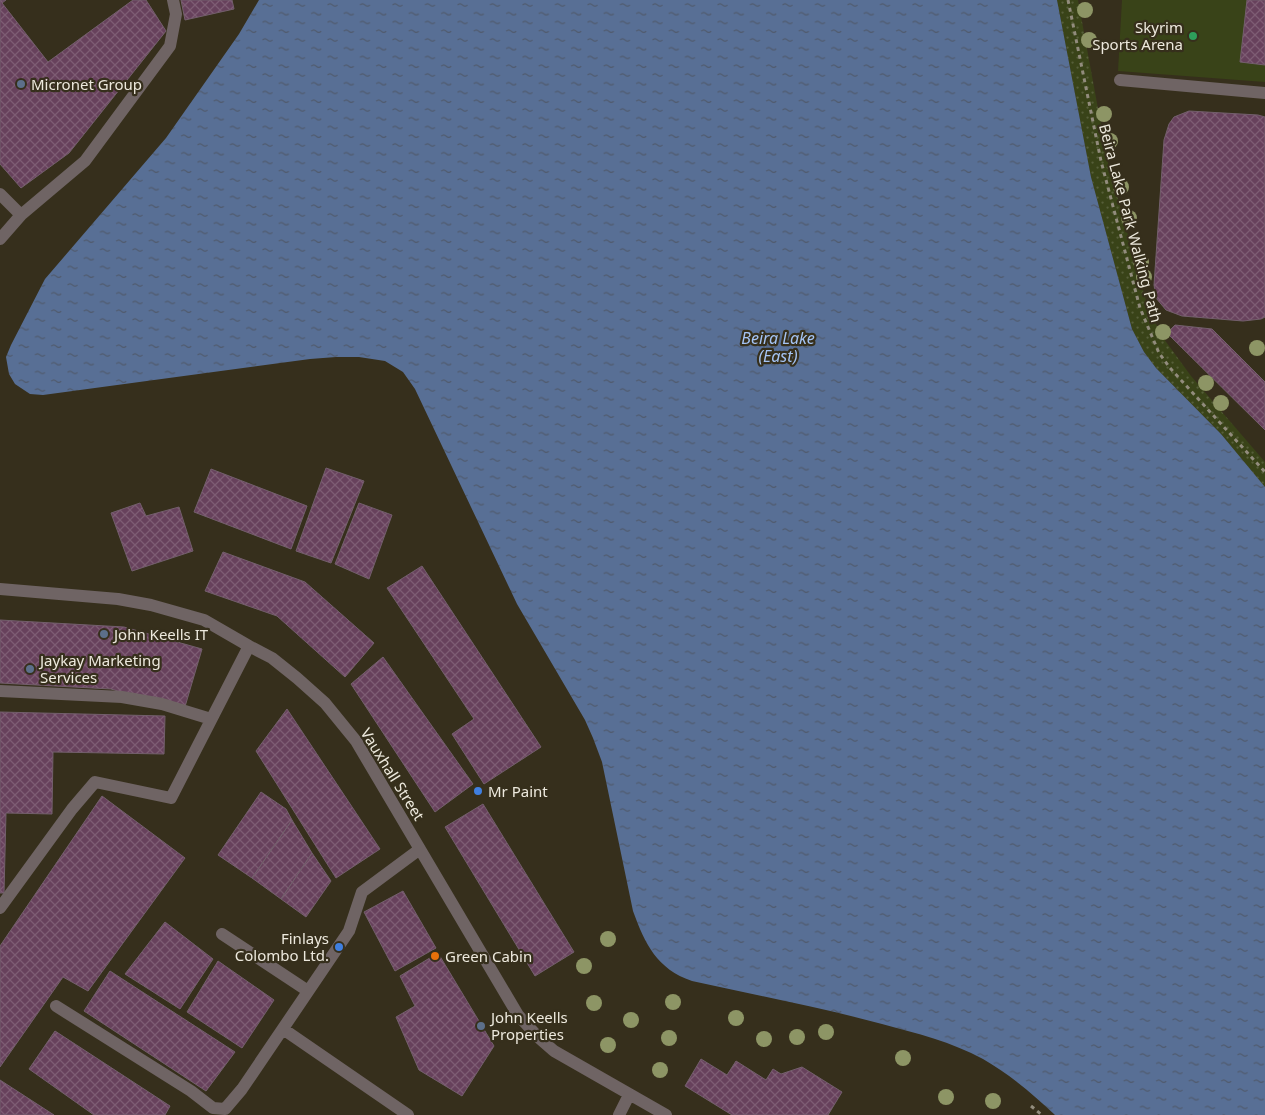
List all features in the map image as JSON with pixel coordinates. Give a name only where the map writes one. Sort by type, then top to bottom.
[{"type":"street","points":[[0,239],[21,215],[85,161],[170,46],[176,14],[173,0]]},
{"type":"street","points":[[1120,80],[1265,93]]},
{"type":"street","points":[[0,194],[21,215]]},
{"type":"street","name":"Vauxhall Street","points":[[0,589],[118,599],[151,605],[204,620],[272,658],[298,678],[325,703],[356,740],[518,1016],[527,1027],[554,1051],[666,1115]]},
{"type":"street","points":[[0,908],[72,809],[95,782],[171,798],[248,646]]},
{"type":"street","points":[[0,691],[122,697],[162,704],[211,719]]},
{"type":"street","points":[[56,1006],[191,1091],[213,1108],[225,1109],[233,1101],[349,931],[362,892],[420,849]]},
{"type":"street","points":[[222,934],[308,991]]},
{"type":"street","points":[[283,1029],[408,1115]]},
{"type":"street","points":[[619,1115],[629,1095]]},
{"type":"path","name":"Beira Lake Park Walking Path","points":[[1068,0],[1100,161],[1140,308],[1149,332],[1159,353],[1170,368],[1265,472]]},
{"type":"path","points":[[1031,1106],[1042,1115]]},
{"type":"green space","points":[[1057,0],[1078,0],[1108,163],[1147,304],[1161,335],[1191,376],[1265,462],[1265,487],[1221,434],[1156,368],[1144,352],[1132,329],[1091,177]]},
{"type":"green space","name":"Skyrim Sports Arena","points":[[1122,0],[1265,0],[1265,82],[1118,71]]},
{"type":"water","name":"Beira Lake (East)","points":[[259,0],[1057,0],[1091,177],[1132,329],[1144,352],[1156,368],[1221,434],[1265,487],[1265,1115],[1055,1115],[1002,1071],[971,1053],[946,1043],[858,1018],[692,981],[670,970],[654,954],[642,934],[633,911],[602,762],[585,720],[517,604],[415,389],[403,372],[385,361],[359,357],[310,359],[43,395],[30,394],[15,384],[9,374],[6,357],[45,279],[166,138],[239,34]]},
{"type":"building","points":[[0,0],[6,0],[2,3],[48,62],[133,0],[146,0],[166,31],[69,153],[21,188],[0,164]]},
{"type":"building","points":[[181,0],[232,0],[234,9],[185,20]]},
{"type":"building","points":[[1247,0],[1265,0],[1265,65],[1240,62]]},
{"type":"building","points":[[1189,111],[1265,117],[1265,317],[1261,319],[1243,321],[1182,316],[1166,310],[1156,298],[1154,285],[1164,140],[1169,124],[1174,117]]},
{"type":"building","points":[[1175,325],[1212,329],[1265,382],[1265,430],[1167,333]]},
{"type":"building","points":[[326,468],[364,481],[331,563],[296,551]]},
{"type":"building","points":[[211,469],[307,506],[291,549],[194,512]]},
{"type":"building","points":[[140,503],[146,516],[179,507],[193,551],[132,571],[111,513]]},
{"type":"building","points":[[359,503],[392,515],[369,579],[335,564]]},
{"type":"building","points":[[223,552],[305,582],[374,643],[345,677],[277,616],[205,591]]},
{"type":"building","points":[[422,566],[541,747],[484,784],[452,734],[474,719],[387,588]]},
{"type":"building","points":[[0,620],[124,627],[202,649],[184,710],[111,689],[0,683]]},
{"type":"building","points":[[383,657],[473,784],[435,812],[351,684]]},
{"type":"building","points":[[287,709],[380,849],[336,878],[256,751]]},
{"type":"building","points":[[0,712],[165,716],[164,754],[53,752],[52,814],[6,813],[4,893],[0,893]]},
{"type":"building","points":[[261,792],[286,809],[292,820],[252,878],[218,855]]},
{"type":"building","points":[[102,796],[185,858],[88,991],[63,977],[0,1067],[0,946]]},
{"type":"building","points":[[483,804],[574,952],[535,976],[445,827]]},
{"type":"building","points":[[292,820],[312,853],[281,899],[252,878]]},
{"type":"building","points":[[312,853],[331,881],[306,917],[281,899]]},
{"type":"building","points":[[403,891],[436,948],[395,971],[364,912]]},
{"type":"building","points":[[165,922],[213,959],[180,1009],[125,974]]},
{"type":"building","points":[[438,953],[494,1046],[462,1096],[419,1070],[396,1017],[415,1006],[400,976]]},
{"type":"building","points":[[218,961],[274,1000],[242,1048],[187,1012]]},
{"type":"building","points":[[110,971],[235,1052],[206,1091],[84,1011]]},
{"type":"building","points":[[55,1031],[170,1106],[165,1115],[94,1115],[29,1069]]},
{"type":"building","points":[[701,1059],[727,1075],[736,1061],[766,1080],[773,1069],[781,1074],[802,1067],[842,1092],[828,1115],[732,1115],[685,1086]]},
{"type":"building","points":[[0,1080],[54,1115],[0,1115]]},
{"type":"place","name":"Skyrim Sports Arena","points":[[1193,36]]},
{"type":"place","name":"Micronet Group","points":[[21,84]]},
{"type":"place","name":"John Keells IT","points":[[104,634]]},
{"type":"place","name":"Jaykay Marketing Services","points":[[30,669]]},
{"type":"place","name":"Mr Paint","points":[[478,791]]},
{"type":"place","name":"Finlays Colombo Ltd.","points":[[339,947]]},
{"type":"place","name":"Green Cabin","points":[[435,956]]},
{"type":"place","name":"John Keells Properties","points":[[481,1026]]}]
